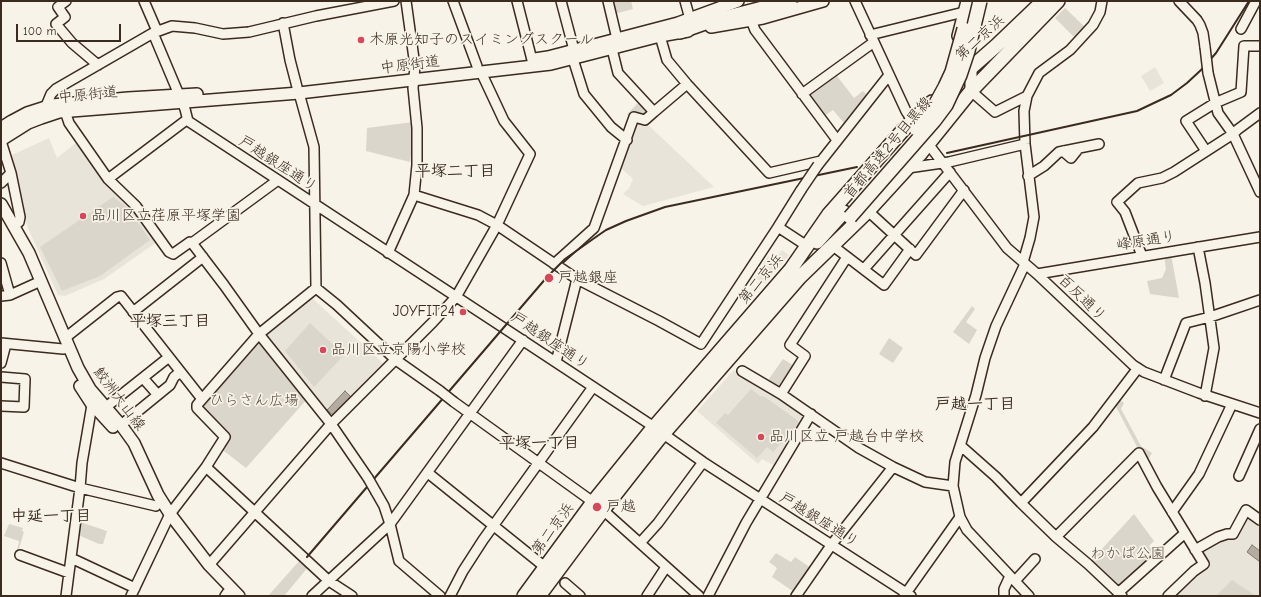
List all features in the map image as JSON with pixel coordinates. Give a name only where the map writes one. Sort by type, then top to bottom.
[{"type":"highway","points":[[690,19],[762,4],[790,1]]},
{"type":"highway","name":"首都高速2号目黒線","points":[[795,273],[934,121],[946,105],[960,75],[968,51],[980,1]]},
{"type":"highway","name":"第二京浜","points":[[795,273],[807,246],[829,214],[904,129],[1019,24],[1042,1]]},
{"type":"highway","name":"第二京浜","points":[[524,596],[546,566],[598,506],[658,431],[795,273],[833,246],[868,211],[929,144],[971,91],[1058,1]]},
{"type":"highway","points":[[680,32],[762,4]]},
{"type":"highway","name":"首都高速2号目黒線","points":[[847,215],[928,115],[942,93],[952,72],[967,5]]},
{"type":"highway","name":"第二京浜","points":[[539,596],[598,506]]},
{"type":"main road","name":"中原街道","points":[[2,125],[46,106],[128,98],[180,99],[195,101],[480,69],[551,64],[573,55],[614,44],[690,19],[738,1]]},
{"type":"main road","name":"中原街道","points":[[614,44],[751,20],[823,1]]},
{"type":"main road","points":[[971,91],[971,56],[984,1]]},
{"type":"main road","points":[[934,100],[944,84],[950,67],[967,5]]},
{"type":"main road","name":"中原街道","points":[[480,69],[573,55]]},
{"type":"main road","name":"中原街道","points":[[1,140],[34,120],[54,114],[180,99]]},
{"type":"main road","name":"鮫洲大山線","points":[[1,204],[29,253],[38,282],[66,345],[93,399],[123,439],[133,456],[156,506],[168,517],[209,565],[239,596]]},
{"type":"main road","name":"鮫洲大山線","points":[[1,219],[38,282]]},
{"type":"main road","name":"鮫洲大山線","points":[[93,399],[106,407],[139,452],[168,517],[205,570],[227,595]]},
{"type":"street","points":[[66,1],[58,6],[65,17],[56,24],[72,44],[98,65]]},
{"type":"street","points":[[108,179],[188,121],[144,1]]},
{"type":"street","points":[[46,106],[53,91],[155,32],[172,26],[223,34],[249,32],[394,1]]},
{"type":"street","points":[[388,253],[414,195],[417,128],[414,77],[415,66],[406,1]]},
{"type":"street","points":[[209,565],[331,424],[396,360],[456,297],[497,225],[530,154],[504,121],[480,69],[453,1]]},
{"type":"street","points":[[517,1],[532,60]]},
{"type":"street","points":[[561,1],[573,55],[584,94],[611,127],[626,140]]},
{"type":"street","points":[[608,1],[618,73],[654,112]]},
{"type":"street","points":[[685,1],[690,19]]},
{"type":"street","name":"百反通り","points":[[855,1],[888,75],[912,121],[964,190],[987,224],[1007,248],[1037,274],[1116,350],[1138,368],[1205,396],[1260,413]]},
{"type":"street","points":[[1030,596],[968,530],[960,517],[953,486],[955,462],[961,446],[993,333],[1024,263],[1030,238],[1034,217],[1028,176],[1024,128],[1024,111],[1027,96],[1039,73],[1070,50],[1093,25],[1100,12],[1102,1]]},
{"type":"street","points":[[1179,1],[1200,25],[1203,33],[1208,73],[1218,113],[1233,134],[1260,192]]},
{"type":"street","points":[[1240,28],[1256,1]]},
{"type":"street","points":[[802,94],[872,38],[967,5]]},
{"type":"street","points":[[751,20],[755,30],[837,140]]},
{"type":"street","points":[[283,24],[298,90],[314,147],[316,288],[337,305],[396,360],[598,506],[699,596]]},
{"type":"street","points":[[660,36],[667,60],[687,84],[769,172],[819,163]]},
{"type":"street","points":[[1206,151],[1186,121],[1215,103],[1241,92],[1244,46],[1260,46]]},
{"type":"street","points":[[414,195],[478,215],[497,225],[577,279],[701,344],[819,163],[888,75]]},
{"type":"street","points":[[554,264],[594,228],[634,117],[645,120],[687,84]]},
{"type":"street","points":[[971,91],[995,112],[1027,96]]},
{"type":"street","points":[[65,112],[69,123],[108,179],[136,206],[173,254],[190,242],[192,243],[278,180]]},
{"type":"street","points":[[1142,256],[1125,212],[1117,202],[1138,183],[1162,178],[1233,134],[1260,113]]},
{"type":"street","name":"戸越銀座通り","points":[[188,121],[523,340],[703,462],[832,544],[907,595]]},
{"type":"street","points":[[1,140],[11,173],[20,217],[19,222],[14,226]]},
{"type":"street","points":[[908,168],[943,163],[1025,144]]},
{"type":"street","points":[[1028,176],[1044,166],[1059,152],[1099,144]]},
{"type":"street","points":[[864,270],[950,172]]},
{"type":"street","points":[[1,183],[11,173]]},
{"type":"street","points":[[868,211],[916,255],[964,190]]},
{"type":"street","points":[[778,227],[807,246]]},
{"type":"street","name":"峰原通り","points":[[1037,274],[1260,237]]},
{"type":"street","points":[[192,243],[259,334],[331,424],[368,478],[384,506],[399,561],[440,596]]},
{"type":"street","points":[[833,246],[884,285],[910,249]]},
{"type":"street","points":[[1198,247],[1214,348],[1205,396]]},
{"type":"street","points":[[133,312],[203,257]]},
{"type":"street","points":[[781,394],[805,356],[790,345],[847,257]]},
{"type":"street","points":[[1,262],[5,295],[38,282]]},
{"type":"street","points":[[556,362],[577,279]]},
{"type":"street","points":[[71,558],[134,592],[168,517],[206,467],[226,436],[197,408],[197,405],[259,334],[316,288]]},
{"type":"street","points":[[1,363],[3,343],[66,345],[117,297],[121,296],[202,398]]},
{"type":"street","points":[[1164,380],[1186,323],[1210,317],[1260,300]]},
{"type":"street","points":[[312,596],[390,524],[523,340]]},
{"type":"street","points":[[106,407],[169,357]]},
{"type":"street","points":[[1021,503],[1093,427],[1138,368]]},
{"type":"street","points":[[742,371],[781,394],[859,448],[893,467],[925,482],[953,486]]},
{"type":"street","points":[[121,426],[170,385],[174,377],[180,372]]},
{"type":"street","points":[[1,377],[25,379],[24,407],[1,406]]},
{"type":"street","points":[[143,378],[158,395]]},
{"type":"street","points":[[450,596],[463,571],[493,526],[592,386]]},
{"type":"street","points":[[66,596],[82,463],[93,399]]},
{"type":"street","points":[[1172,512],[1199,474],[1232,404]]},
{"type":"street","points":[[708,596],[760,499],[811,414]]},
{"type":"street","points":[[1239,476],[1260,429]]},
{"type":"street","points":[[961,446],[1120,594],[1185,533]]},
{"type":"street","points":[[1056,536],[1139,453],[1172,512],[1204,564],[1194,571],[1168,596]]},
{"type":"street","points":[[640,543],[658,523],[703,462]]},
{"type":"street","points":[[1,463],[80,488],[156,506]]},
{"type":"street","points":[[206,467],[329,581],[352,596]]},
{"type":"street","points":[[796,596],[832,544],[893,467]]},
{"type":"street","points":[[428,473],[493,526],[540,563],[546,566]]},
{"type":"street","points":[[1195,550],[1218,537],[1233,534],[1246,510],[1260,520]]},
{"type":"street","points":[[907,595],[960,517]]},
{"type":"street","points":[[20,555],[69,572]]},
{"type":"street","points":[[1004,596],[1004,589],[1013,578],[1035,559]]},
{"type":"street","points":[[647,596],[666,567]]},
{"type":"street","points":[[565,583],[580,596]]},
{"type":"shaded area","points":[[1155,67],[1164,83],[1150,91],[1141,76]]},
{"type":"shaded area","points":[[636,119],[645,122],[714,187],[643,206],[623,194],[629,188],[633,179],[619,166]]},
{"type":"shaded area","name":"品川区立荏原平塚学園","points":[[49,138],[57,158],[77,142],[108,186],[134,207],[157,242],[104,279],[65,296],[58,295],[27,226],[12,155]]},
{"type":"shaded area","points":[[782,250],[789,255],[765,284],[755,278],[768,256],[774,260]]},
{"type":"shaded area","name":"品川区立京陽小学校","points":[[310,296],[385,365],[331,418],[264,335]]},
{"type":"shaded area","name":"品川区立 戸越台中学校","points":[[734,370],[745,375],[808,415],[777,467],[762,459],[758,464],[697,411]]},
{"type":"shaded area","points":[[345,391],[352,398],[334,416],[327,410]]},
{"type":"shaded area","points":[[1246,514],[1260,522],[1260,596],[1171,596],[1206,565],[1198,550],[1228,536]]},
{"type":"shaded area","points":[[1252,545],[1260,551],[1260,562],[1247,552]]},
{"type":"green space","points":[[610,1],[631,1],[633,9],[614,14]]},
{"type":"green space","points":[[1065,8],[1086,28],[1075,38],[1055,18]]},
{"type":"green space","points":[[837,76],[854,98],[863,91],[867,95],[844,123],[833,110],[823,117],[810,98],[811,95]]},
{"type":"green space","points":[[640,101],[648,112],[647,116],[631,119],[627,114]]},
{"type":"green space","points":[[413,122],[414,133],[410,162],[366,151],[367,128]]},
{"type":"green space","points":[[113,197],[128,208],[150,240],[100,276],[62,291],[40,247]]},
{"type":"green space","points":[[1171,254],[1179,298],[1150,294],[1147,281],[1162,278],[1166,269],[1164,255]]},
{"type":"green space","points":[[972,306],[975,309],[966,322],[977,330],[969,344],[953,332]]},
{"type":"green space","points":[[310,323],[344,355],[314,387],[285,351]]},
{"type":"green space","name":"ひらさん広場","points":[[258,338],[308,398],[246,468],[220,448],[228,435],[201,409],[201,404]]},
{"type":"green space","points":[[889,338],[903,348],[893,363],[879,354]]},
{"type":"green space","points":[[783,359],[796,367],[781,392],[766,383]]},
{"type":"green space","points":[[751,389],[760,396],[765,397],[798,421],[799,424],[773,452],[767,447],[757,458],[716,423],[725,413],[728,415]]},
{"type":"green space","points":[[1118,398],[1124,403],[1121,409],[1141,446],[1152,453],[1146,464],[1114,403]]},
{"type":"green space","name":"わかば公園","points":[[1134,514],[1154,541],[1149,546],[1158,556],[1118,593],[1088,564]]},
{"type":"green space","points":[[77,521],[107,531],[103,544],[99,544],[76,534]]},
{"type":"green space","points":[[9,524],[23,528],[22,531],[24,532],[18,552],[19,541],[4,536]]},
{"type":"green space","points":[[776,553],[791,562],[795,557],[811,568],[794,592],[772,577],[777,568],[769,562]]},
{"type":"green space","points":[[301,559],[309,566],[284,596],[268,596]]},
{"type":"green space","points":[[1232,580],[1256,596],[1216,596]]},
{"type":"railway","points":[[947,153],[1137,111],[1171,95],[1201,70],[1216,53],[1249,1]]},
{"type":"railway","points":[[307,557],[547,277],[565,259],[593,239],[606,230],[626,221],[665,207],[857,167]]},
{"type":"place","name":"木原光知子のスイミングスクール","points":[[361,40]]},
{"type":"place","name":"品川区立荏原平塚学園","points":[[83,216]]},
{"type":"place","name":"戸越銀座","points":[[549,278]]},
{"type":"place","name":"JOYFIT24","points":[[463,312]]},
{"type":"place","name":"品川区立京陽小学校","points":[[323,350]]},
{"type":"place","name":"品川区立 戸越台中学校","points":[[761,437]]},
{"type":"place","name":"戸越","points":[[597,507]]},
{"type":"district","name":"平塚二丁目","points":[[455,171]]},
{"type":"district","name":"平塚三丁目","points":[[170,321]]},
{"type":"district","name":"戸越一丁目","points":[[975,404]]},
{"type":"district","name":"平塚一丁目","points":[[539,443]]},
{"type":"district","name":"中延一丁目","points":[[51,516]]}]
